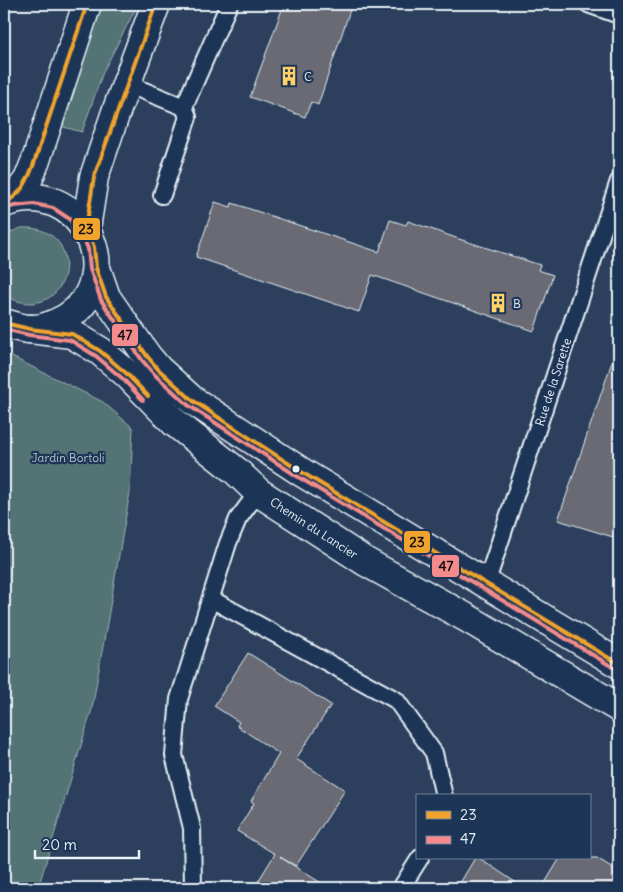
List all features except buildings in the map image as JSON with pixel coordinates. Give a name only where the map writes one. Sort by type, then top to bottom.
[{"type":"street","points":[[9,202],[28,180],[36,160],[87,4]]},
{"type":"street","points":[[86,228],[94,177],[156,4]]},
{"type":"street","points":[[9,202],[34,198],[55,202],[72,213],[86,228],[94,247],[96,268],[106,297],[147,356],[158,369],[192,400],[303,473],[619,664]]},
{"type":"street","points":[[17,326],[54,325],[75,312],[90,292],[96,268]]},
{"type":"street","name":"Chemin du Lancier","points":[[17,326],[72,334],[100,351],[127,374],[174,422],[258,492],[366,562],[467,618],[619,708]]},
{"type":"lane","points":[[162,195],[188,117],[184,107],[229,4]]},
{"type":"lane","points":[[588,4],[619,15]]},
{"type":"lane","points":[[127,84],[184,107]]},
{"type":"lane","name":"Rue de la Sarette","points":[[486,584],[619,181]]},
{"type":"lane","points":[[193,888],[192,828],[174,755],[179,698],[228,543],[238,519],[258,492]]},
{"type":"lane","points":[[211,599],[396,700],[434,753],[444,794]]},
{"type":"lane","points":[[401,888],[419,860]]},
{"type":"green space","points":[[99,4],[138,4],[103,72],[82,132],[60,126]]},
{"type":"green space","points":[[21,228],[41,230],[55,238],[63,250],[66,265],[63,279],[56,292],[44,300],[28,303],[21,302],[12,299],[4,293],[4,238],[9,233]]},
{"type":"green space","name":"Jardin Bortoli","points":[[4,353],[103,402],[133,428],[130,492],[92,709],[38,888],[4,888]]},
{"type":"transit line","name":"23","points":[[4,203],[19,192],[31,172],[87,4]]},
{"type":"transit line","name":"23","points":[[156,4],[94,177],[86,228],[94,247],[96,268],[106,297],[147,356],[158,369],[192,400],[303,473],[619,664]]},
{"type":"transit line","name":"47","points":[[6,209],[14,206],[34,204],[53,208],[68,218],[81,231],[88,249],[90,269],[101,300],[142,360],[154,374],[188,405],[300,478],[616,669]]},
{"type":"transit line","name":"23","points":[[4,323],[30,329],[72,334],[100,351],[127,374],[148,396]]},
{"type":"transit line","name":"47","points":[[4,329],[29,335],[70,340],[96,356],[123,379],[143,400]]},
{"type":"place","name":"C","points":[[289,76]]},
{"type":"place","name":"B","points":[[498,303]]}]
